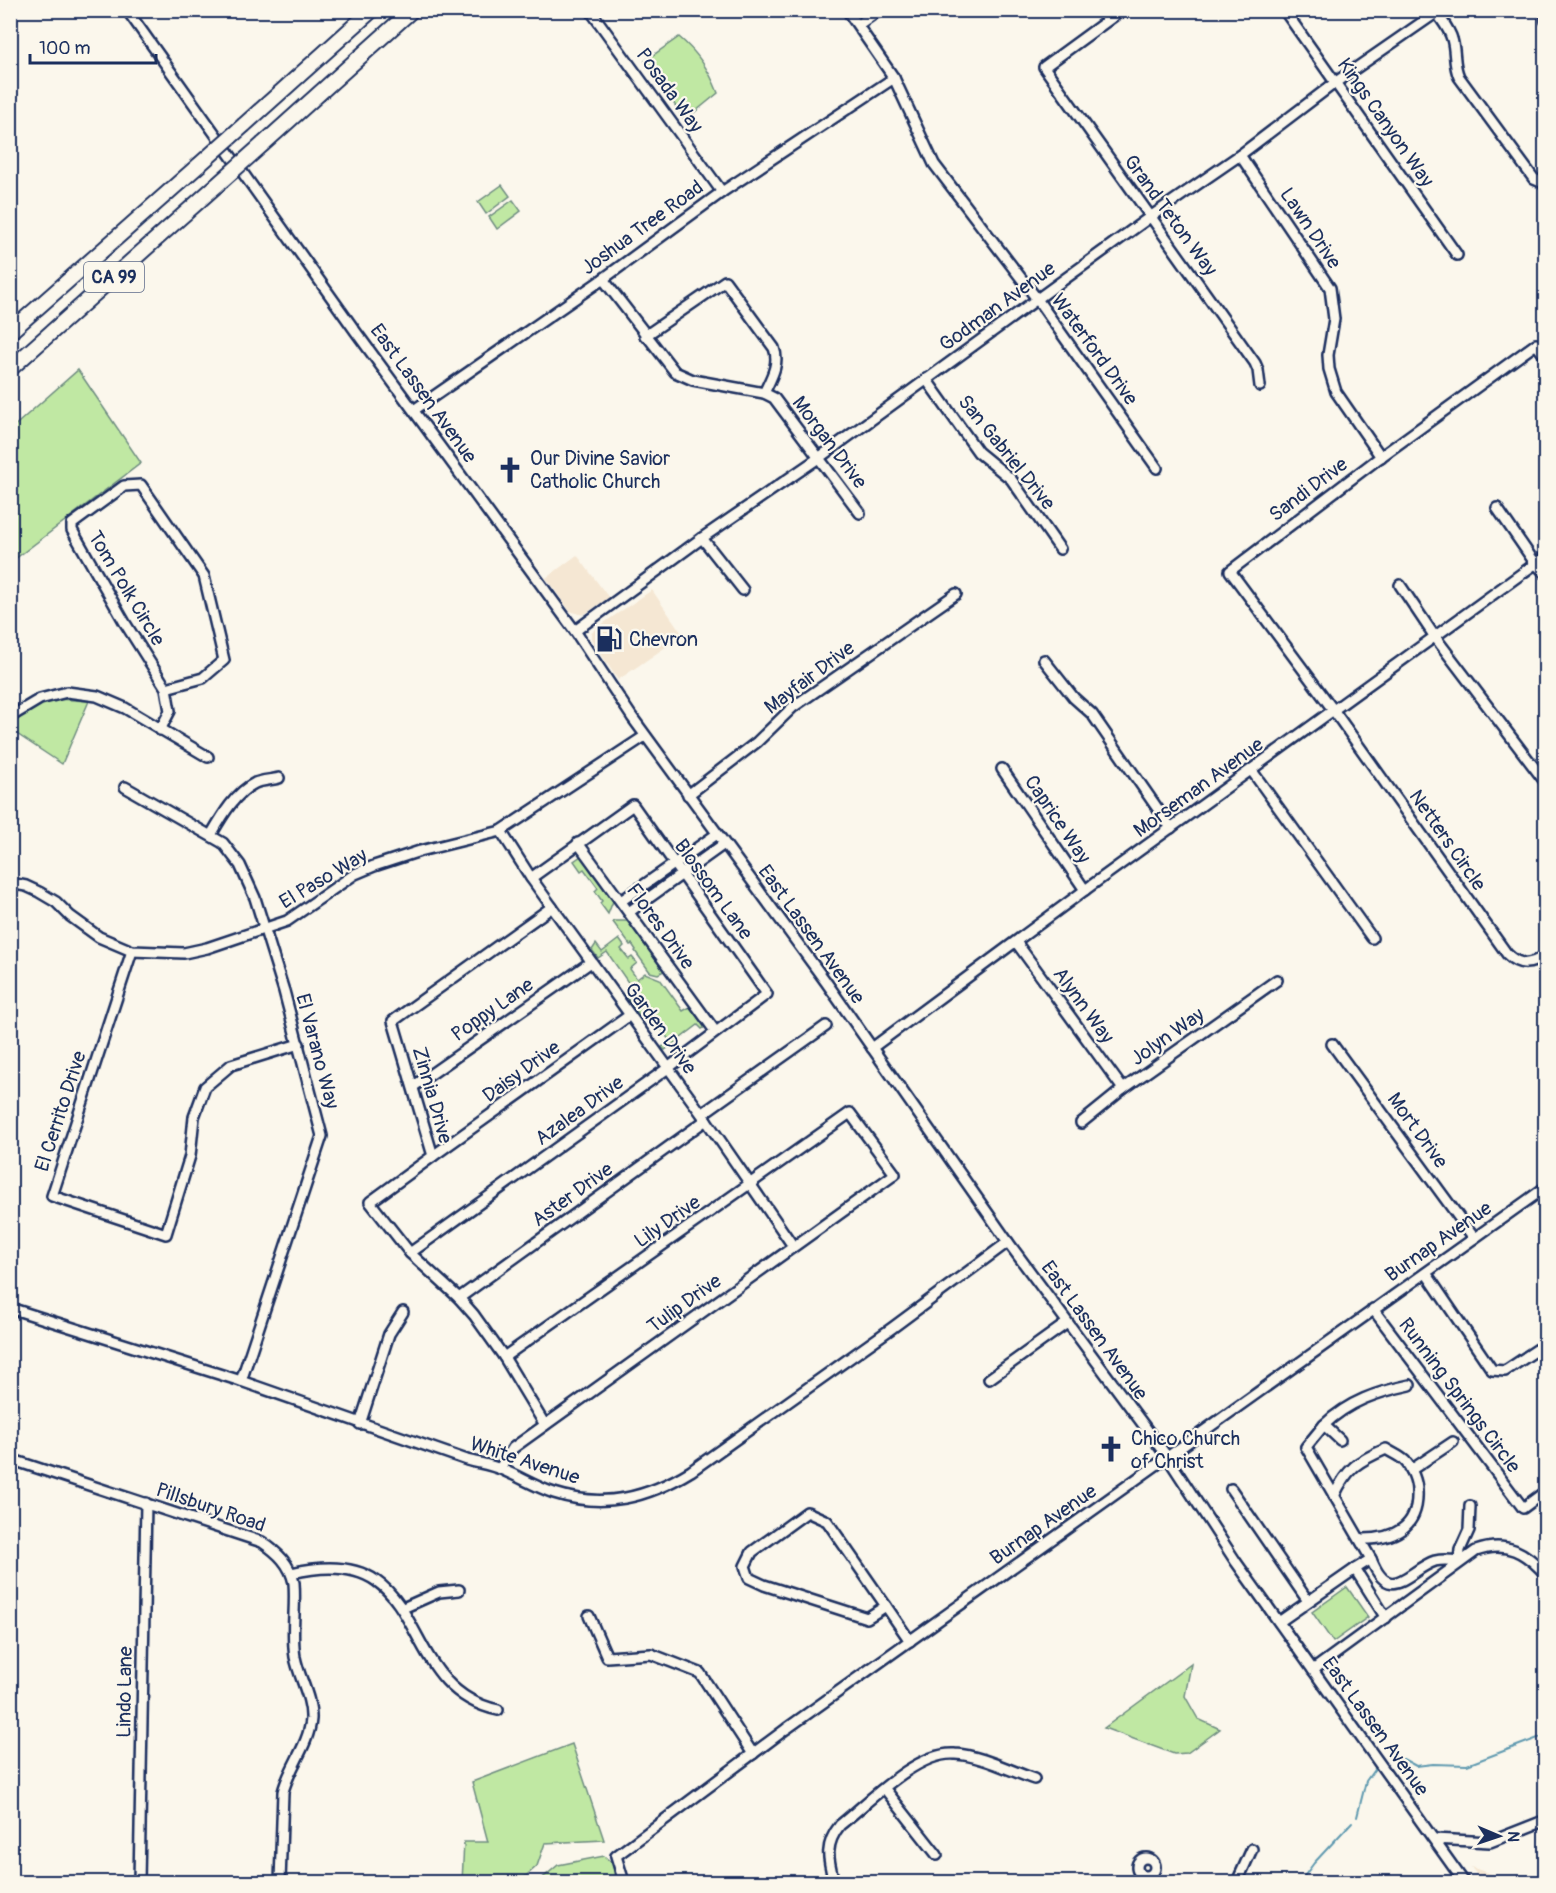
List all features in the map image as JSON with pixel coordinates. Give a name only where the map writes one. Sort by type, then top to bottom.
[{"type":"highway","name":"CA 99","points":[[10,332],[372,10]]},
{"type":"highway","name":"CA 99","points":[[10,369],[412,10]]},
{"type":"street","name":"East Lassen Avenue","points":[[127,10],[356,332],[575,631],[645,736],[872,1048],[1008,1242],[1168,1458],[1236,1562],[1464,1882]]},
{"type":"street","name":"Posada Way","points":[[590,10],[722,192]]},
{"type":"street","name":"Waterford Drive","points":[[847,10],[894,78],[934,164],[1037,299],[1157,468]]},
{"type":"street","points":[[858,25],[879,10]]},
{"type":"street","name":"Grand Teton Way","points":[[1122,10],[1044,67],[1255,363],[1260,386]]},
{"type":"street","name":"Kings Canyon Way","points":[[1284,10],[1457,255]]},
{"type":"street","points":[[1545,10],[1545,21]]},
{"type":"street","points":[[1437,11],[1453,41],[1455,69],[1459,77],[1534,179],[1545,184]]},
{"type":"street","name":"Godman Avenue","points":[[575,631],[702,538],[820,457],[1150,217],[1240,155],[1336,82],[1437,11]]},
{"type":"street","name":"Joshua Tree Road","points":[[414,410],[603,279],[722,192],[894,78]]},
{"type":"street","name":"Lawn Drive","points":[[1240,155],[1330,288],[1334,319],[1328,355],[1332,381],[1336,392],[1382,456]]},
{"type":"street","name":"Morgan Drive","points":[[603,279],[675,372],[693,380],[764,393],[774,398],[860,513]]},
{"type":"street","points":[[645,336],[725,281],[774,348],[776,366],[764,393]]},
{"type":"street","name":"Sandi Drive","points":[[1334,711],[1230,571],[1382,456],[1536,344],[1545,357]]},
{"type":"street","name":"San Gabriel Drive","points":[[926,379],[978,452],[1011,479],[1060,549]]},
{"type":"street","name":"Tom Polk Circle","points":[[141,485],[204,576],[225,660],[203,678],[166,688],[125,623],[72,530],[72,524],[124,486],[141,485]]},
{"type":"street","points":[[1497,508],[1545,574]]},
{"type":"street","points":[[702,538],[743,590]]},
{"type":"street","name":"Morseman Avenue","points":[[872,1048],[1085,890],[1252,771],[1545,556]]},
{"type":"street","points":[[1400,585],[1435,638],[1545,783]]},
{"type":"street","name":"Mayfair Drive","points":[[688,795],[757,742],[793,707],[956,594]]},
{"type":"street","points":[[1044,660],[1074,698],[1092,714],[1171,828]]},
{"type":"street","points":[[160,730],[170,711],[166,688]]},
{"type":"street","points":[[11,716],[40,699],[67,692],[97,696],[125,708],[208,757]]},
{"type":"street","name":"Netters Circle","points":[[1334,711],[1507,954],[1517,962],[1524,964],[1531,963],[1545,955]]},
{"type":"street","name":"El Paso Way","points":[[10,883],[26,886],[39,892],[56,902],[70,916],[99,937],[132,951],[184,953],[207,948],[287,921],[355,874],[374,866],[410,854],[501,831],[645,736]]},
{"type":"street","name":"Caprice Way","points":[[1002,769],[1085,890]]},
{"type":"street","points":[[1252,771],[1372,938]]},
{"type":"street","points":[[211,835],[222,816],[245,790],[257,783],[279,778]]},
{"type":"street","name":"El Varano Way","points":[[125,788],[211,835],[232,851],[240,865],[255,898],[265,930],[299,1044],[322,1136],[241,1381]]},
{"type":"street","name":"Blossom Lane","points":[[578,843],[633,805],[767,994]]},
{"type":"street","name":"Garden Drive","points":[[501,831],[531,878],[704,1117],[793,1246]]},
{"type":"street","points":[[621,901],[717,834]]},
{"type":"street","points":[[531,878],[578,843]]},
{"type":"street","name":"Flores Drive","points":[[578,843],[715,1031]]},
{"type":"street","points":[[629,912],[724,844]]},
{"type":"street","name":"Zinnia Drive","points":[[545,1425],[504,1357],[459,1298],[410,1253],[370,1202],[433,1156],[393,1021],[552,907]]},
{"type":"street","name":"Alynn Way","points":[[1016,942],[1123,1089]]},
{"type":"street","name":"El Cerrito Drive","points":[[132,951],[52,1196],[166,1234],[190,1156],[194,1117],[206,1088],[231,1065],[299,1044]]},
{"type":"street","name":"Poppy Lane","points":[[414,1086],[591,962]]},
{"type":"street","name":"Jolyn Way","points":[[1081,1124],[1123,1089],[1277,980]]},
{"type":"street","name":"Azalea Drive","points":[[410,1253],[767,994]]},
{"type":"street","name":"Daisy Drive","points":[[433,1156],[630,1015]]},
{"type":"street","name":"Aster Drive","points":[[459,1298],[826,1026]]},
{"type":"street","name":"Mort Drive","points":[[1332,1044],[1474,1238]]},
{"type":"street","name":"Lily Drive","points":[[504,1357],[850,1113],[895,1174]]},
{"type":"street","name":"Tulip Drive","points":[[500,1468],[513,1448],[895,1174]]},
{"type":"street","name":"Burnap Avenue","points":[[624,1882],[616,1856],[753,1754],[1545,1187]]},
{"type":"street","name":"White Avenue","points":[[10,1308],[241,1381],[467,1460],[500,1468],[556,1493],[601,1501],[640,1496],[662,1488],[691,1471],[1008,1242]]},
{"type":"street","name":"Running Springs Circle","points":[[1426,1273],[1492,1370],[1505,1371],[1544,1346],[1545,1348]]},
{"type":"street","name":"Running Springs Circle","points":[[1373,1309],[1523,1508],[1545,1491]]},
{"type":"street","points":[[360,1424],[389,1334],[403,1312]]},
{"type":"street","points":[[989,1379],[1067,1323]]},
{"type":"street","points":[[1410,1385],[1392,1388],[1360,1400],[1338,1412],[1306,1447],[1360,1539],[1377,1574],[1382,1578],[1397,1582],[1405,1580],[1434,1562],[1460,1561]]},
{"type":"street","points":[[1324,1425],[1340,1440]]},
{"type":"street","points":[[1411,1470],[1453,1442]]},
{"type":"street","points":[[1334,1496],[1342,1478],[1363,1459],[1386,1449],[1407,1462],[1417,1484],[1418,1506],[1410,1525],[1374,1539],[1360,1539]]},
{"type":"street","name":"Pillsbury Road","points":[[10,1459],[262,1542],[285,1561],[292,1573]]},
{"type":"street","points":[[1231,1489],[1308,1601]]},
{"type":"street","name":"Lindo Lane","points":[[139,1882],[146,1503]]},
{"type":"street","points":[[1460,1561],[1460,1550],[1469,1530],[1470,1506]]},
{"type":"street","points":[[886,1606],[867,1618],[764,1585],[749,1578],[745,1566],[752,1552],[807,1512],[827,1521],[886,1606],[910,1641]]},
{"type":"street","points":[[1313,1670],[1441,1578],[1460,1561],[1485,1548],[1503,1545],[1531,1560],[1545,1575]]},
{"type":"street","points":[[1278,1622],[1371,1559]]},
{"type":"street","points":[[280,1882],[283,1792],[309,1733],[311,1720],[309,1698],[295,1656],[293,1626],[295,1595],[292,1573],[324,1567],[354,1570],[370,1576],[383,1585],[403,1608],[425,1651],[443,1678],[467,1699],[482,1707],[498,1710]]},
{"type":"street","points":[[1355,1569],[1386,1618]]},
{"type":"street","points":[[403,1608],[439,1592],[459,1590]]},
{"type":"street","points":[[589,1616],[606,1657],[651,1654],[700,1673],[753,1754]]},
{"type":"street","points":[[834,1882],[828,1855],[832,1835],[840,1825],[913,1766],[927,1758],[940,1754],[974,1757],[1034,1779]]},
{"type":"street","points":[[885,1789],[937,1856]]},
{"type":"street","points":[[1434,1839],[1490,1842],[1545,1820]]},
{"type":"street","points":[[1237,1882],[1252,1849]]},
{"type":"shaded area","points":[[577,555],[609,598],[583,615],[570,611],[546,578]]},
{"type":"shaded area","points":[[652,590],[683,635],[618,680],[591,639],[591,634]]},
{"type":"shaded area","points":[[1471,1867],[1488,1873],[1519,1882],[1482,1882]]},
{"type":"green space","points":[[679,37],[702,62],[718,93],[685,120],[645,61]]},
{"type":"green space","points":[[502,185],[510,196],[486,214],[478,202]]},
{"type":"green space","points":[[513,200],[521,211],[497,229],[489,217]]},
{"type":"green space","points":[[78,370],[141,463],[11,562],[11,429]]},
{"type":"green space","points":[[57,699],[89,701],[62,764],[11,730],[10,726],[38,703]]},
{"type":"green space","points":[[581,856],[613,901],[608,914],[595,891],[598,888],[584,869],[581,871],[574,861]]},
{"type":"green space","points":[[628,921],[664,971],[658,974],[650,972],[632,944],[630,945],[613,922]]},
{"type":"green space","points":[[619,939],[624,946],[621,949],[629,959],[632,957],[637,963],[630,969],[637,979],[645,973],[660,979],[683,1011],[690,1007],[705,1027],[702,1029],[698,1025],[665,1050],[662,1047],[670,1041],[647,1010],[639,1015],[624,994],[632,988],[607,952],[598,958],[592,950],[596,944],[602,952]]},
{"type":"green space","points":[[1347,1587],[1368,1617],[1333,1642],[1312,1612]]},
{"type":"green space","points":[[1191,1664],[1185,1696],[1198,1719],[1220,1729],[1187,1753],[1174,1754],[1104,1728]]},
{"type":"green space","points":[[572,1744],[604,1840],[545,1843],[537,1866],[519,1882],[462,1882],[464,1842],[488,1842],[472,1782]]},
{"type":"green space","points":[[604,1856],[613,1864],[615,1882],[538,1882],[558,1865]]},
{"type":"waterway","points":[[1391,1759],[1403,1759],[1416,1766],[1467,1765],[1546,1735]]},
{"type":"waterway","points":[[1357,1817],[1366,1781],[1376,1767]]},
{"type":"waterway","points":[[1300,1882],[1314,1863],[1352,1822]]},
{"type":"place","name":"Our Divine Savior Catholic Church","points":[[510,470]]},
{"type":"place","name":"Chevron","points":[[609,639]]},
{"type":"place","name":"Chico Church of Christ","points":[[1111,1449]]}]
